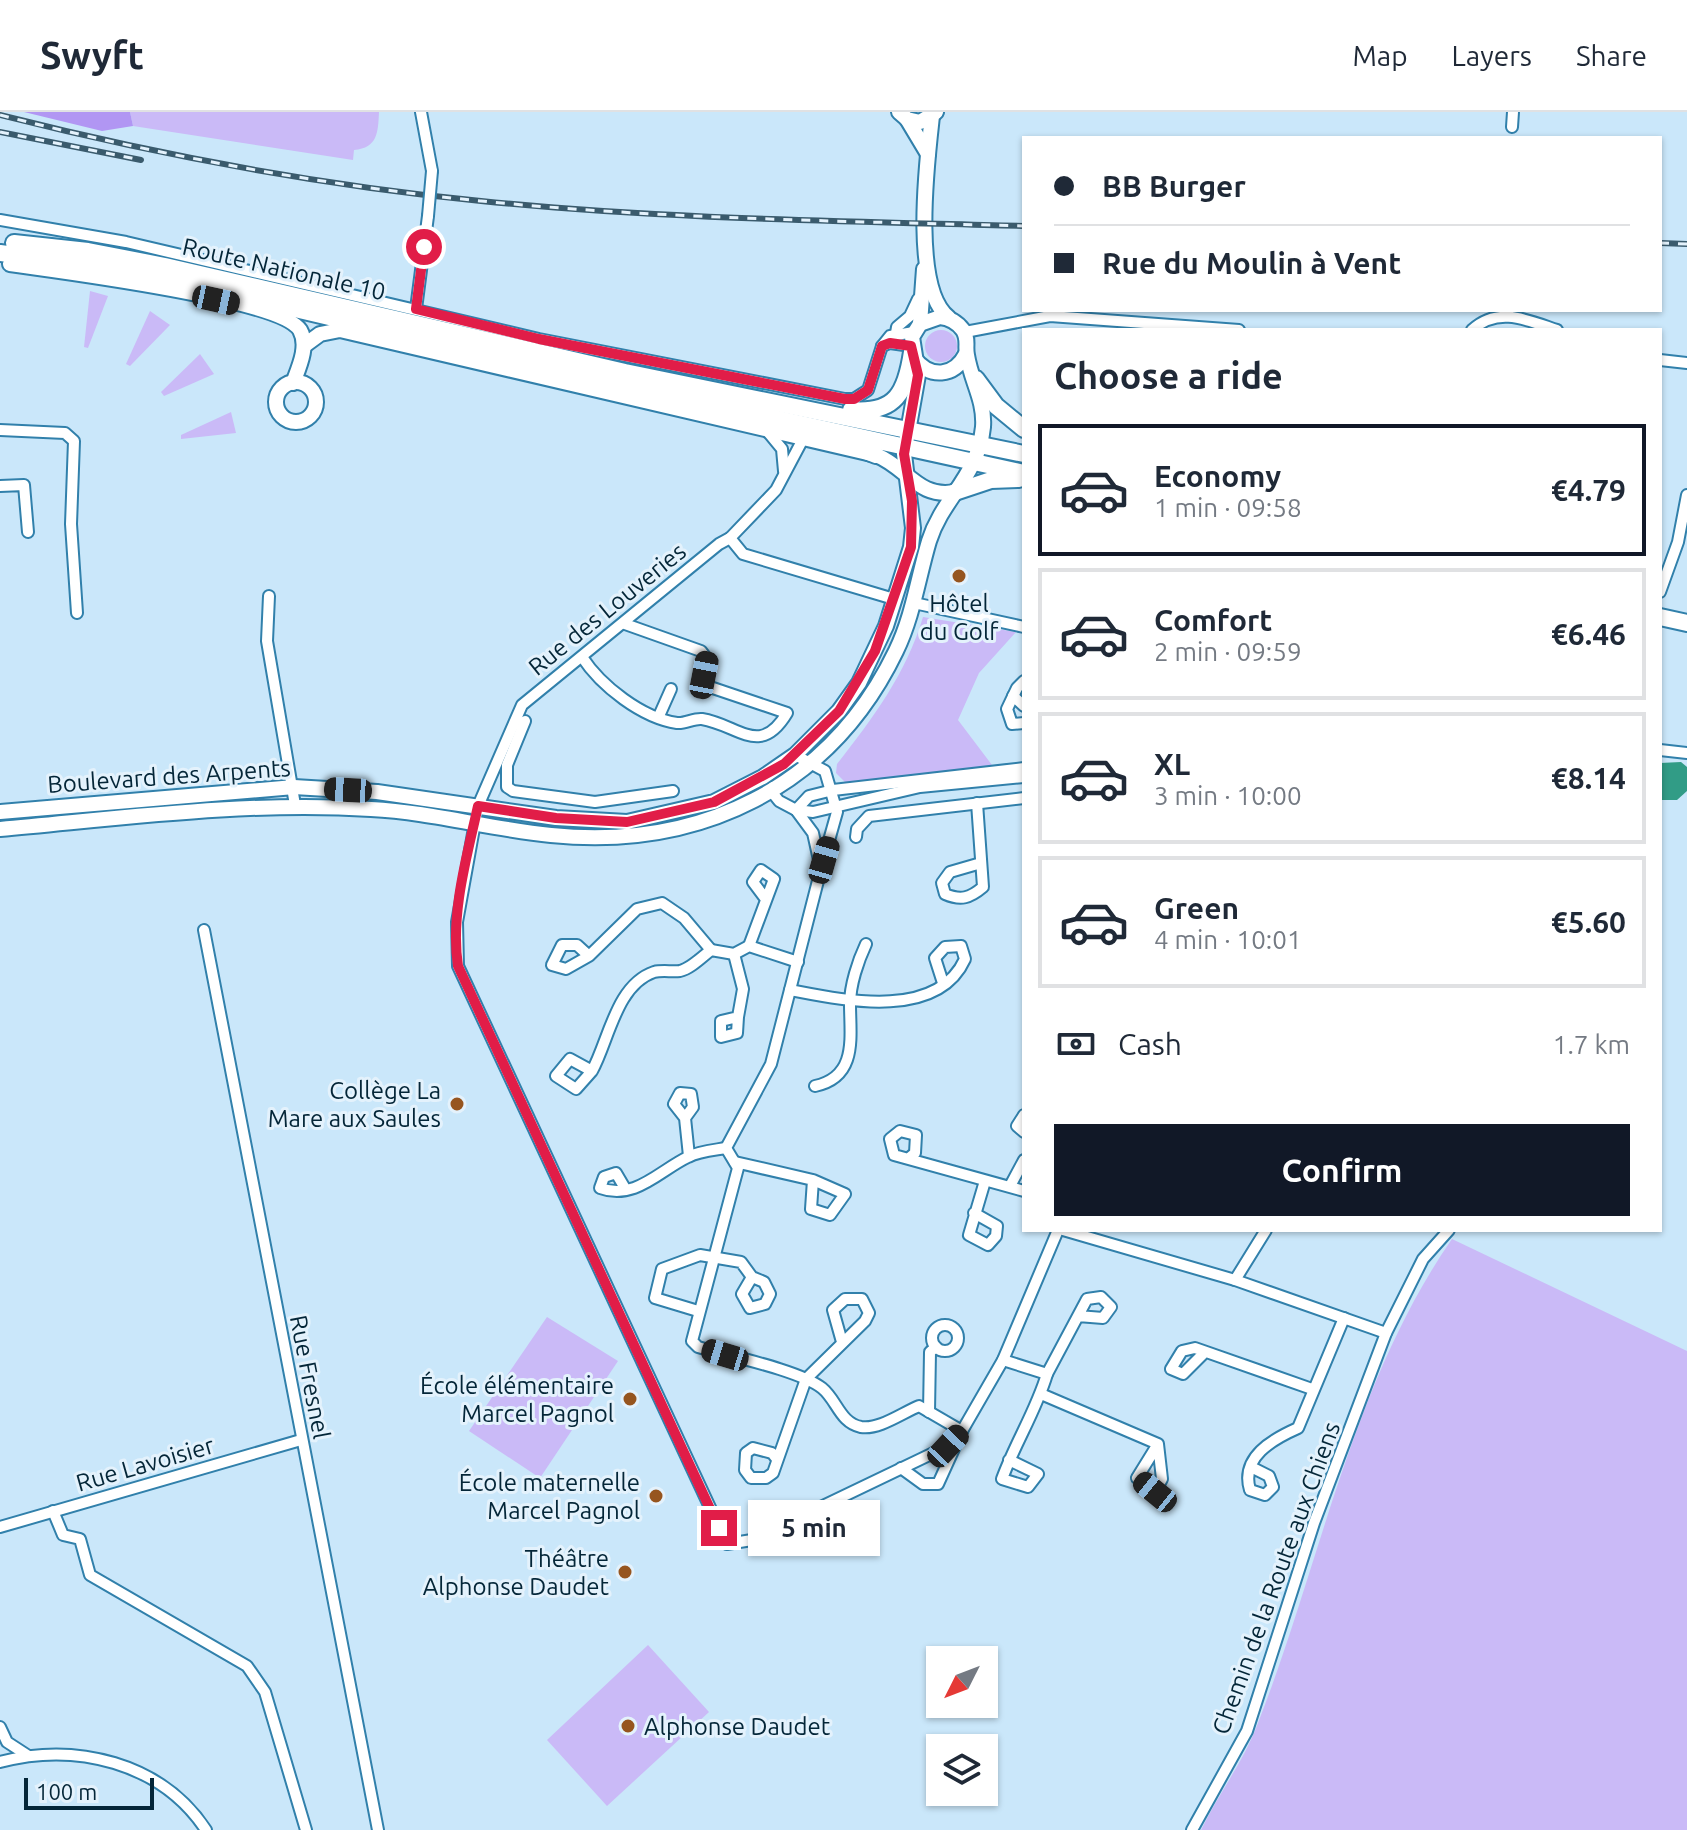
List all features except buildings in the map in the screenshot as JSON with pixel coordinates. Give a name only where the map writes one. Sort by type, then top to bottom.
[{"type":"main road","name":"Route Nationale 10","points":[[0,242],[88,251],[165,266],[625,372],[818,409],[908,437],[978,453],[1022,454]]},
{"type":"main road","points":[[2,261],[138,272],[827,437],[876,455]]},
{"type":"main road","points":[[818,409],[832,406],[868,410],[892,402],[903,392],[914,342]]},
{"type":"main road","points":[[976,379],[996,406],[1022,427]]},
{"type":"main road","points":[[808,433],[908,437]]},
{"type":"main road","points":[[978,453],[1022,472]]},
{"type":"main road","points":[[955,492],[991,480],[1022,480]]},
{"type":"main road","points":[[1662,617],[1687,623]]},
{"type":"main road","points":[[1662,628],[1687,634]]},
{"type":"street","points":[[416,309],[432,171],[421,112]]},
{"type":"street","points":[[1512,127],[1513,112]]},
{"type":"street","points":[[903,116],[920,122],[934,114]]},
{"type":"street","points":[[934,114],[928,154],[925,249],[933,296],[949,318],[965,332],[966,354],[983,410],[978,453]]},
{"type":"street","points":[[903,116],[928,154]]},
{"type":"street","points":[[0,220],[126,242],[539,339],[845,399],[862,395],[873,384],[882,346],[915,308],[920,293]]},
{"type":"street","name":"Boulevard des Arpents","points":[[0,812],[294,787],[377,792],[556,818],[627,822],[714,802],[789,759],[839,711],[859,683],[875,651],[894,599],[912,537],[908,437],[918,375],[914,342],[924,317],[920,293],[925,249]]},
{"type":"street","points":[[2,261],[121,280],[278,313],[300,331],[305,345],[293,383],[281,389],[276,399],[280,414],[289,421],[301,422],[311,416],[316,406],[308,377],[313,351],[328,339],[357,335]]},
{"type":"street","points":[[965,332],[1050,316],[1212,328]]},
{"type":"street","points":[[1474,328],[1481,322],[1501,316],[1521,318],[1551,328]]},
{"type":"street","points":[[914,342],[932,318],[949,318]]},
{"type":"street","points":[[305,345],[331,330],[767,431],[808,433],[783,476]]},
{"type":"street","points":[[896,333],[914,342],[928,371],[945,373],[954,369],[966,354]]},
{"type":"street","points":[[882,346],[914,342]]},
{"type":"street","points":[[1662,360],[1687,363]]},
{"type":"street","points":[[293,383],[312,390]]},
{"type":"street","points":[[0,430],[65,433],[74,441],[71,524],[77,613]]},
{"type":"street","points":[[767,431],[782,449],[783,476]]},
{"type":"street","name":"Boulevard des Arpents","points":[[0,829],[295,805],[376,809],[553,835],[628,837],[723,817],[771,791],[813,761],[854,720],[897,649],[914,603],[935,525],[978,453]]},
{"type":"street","points":[[876,455],[932,494],[955,492]]},
{"type":"street","name":"Rue des Louveries","points":[[783,476],[770,498],[730,538],[522,705],[502,763],[478,806],[457,922],[458,966],[727,1544],[752,1540],[901,1468]]},
{"type":"street","points":[[0,486],[24,485],[28,532]]},
{"type":"street","points":[[1662,588],[1682,543],[1687,495]]},
{"type":"street","points":[[730,538],[743,554],[894,599]]},
{"type":"street","points":[[269,596],[267,641],[295,805]]},
{"type":"street","points":[[914,603],[1022,627]]},
{"type":"street","points":[[582,657],[591,670],[641,710],[679,723],[700,719],[761,737],[777,731],[787,713],[704,685],[707,659],[701,651],[625,624]]},
{"type":"street","points":[[1022,684],[1007,709],[1009,721],[1016,726],[1022,724]]},
{"type":"street","points":[[659,716],[671,689]]},
{"type":"street","points":[[1013,696],[1022,704]]},
{"type":"street","points":[[525,721],[502,763],[507,787],[513,791],[595,802],[673,791]]},
{"type":"street","points":[[1662,750],[1687,753]]},
{"type":"street","points":[[626,1190],[654,1181],[689,1156],[726,1148],[771,1064],[837,805],[825,771],[813,761],[789,759],[771,791],[779,801],[796,810],[813,812],[837,805],[930,786],[1022,777]]},
{"type":"street","points":[[796,810],[809,796],[833,790],[1022,768]]},
{"type":"street","points":[[930,786],[931,809]]},
{"type":"street","points":[[856,837],[857,829],[869,816],[1022,798]]},
{"type":"street","points":[[977,803],[981,863]]},
{"type":"street","points":[[796,810],[813,833],[821,869]]},
{"type":"street","points":[[589,956],[637,909],[662,903],[684,918],[711,950],[734,954],[749,946],[765,898]]},
{"type":"street","name":"Rue Fresnel","points":[[204,930],[378,1830]]},
{"type":"street","points":[[815,1086],[830,1083],[843,1068],[853,1041],[850,1002],[866,944]]},
{"type":"street","points":[[749,946],[798,962]]},
{"type":"street","points":[[592,1071],[605,1048],[616,1012],[633,988],[654,973],[683,971],[711,950]]},
{"type":"street","points":[[734,954],[743,989],[738,1017]]},
{"type":"street","points":[[790,990],[850,1002],[880,1004],[927,993],[943,983]]},
{"type":"street","points":[[685,1118],[689,1156]]},
{"type":"street","points":[[726,1148],[738,1168],[692,1335],[698,1347],[806,1379],[824,1389],[848,1422],[859,1427],[871,1428],[919,1406],[962,1431]]},
{"type":"street","points":[[909,1158],[1022,1190]]},
{"type":"street","points":[[735,1162],[813,1180]]},
{"type":"street","points":[[1010,1186],[1022,1164]]},
{"type":"street","points":[[974,1213],[985,1181]]},
{"type":"street","points":[[962,1431],[948,1446],[901,1468],[923,1484],[938,1484],[962,1431],[1003,1360],[1060,1232]]},
{"type":"street","points":[[1068,1232],[1235,1280],[1386,1333]]},
{"type":"street","points":[[1235,1280],[1265,1232]]},
{"type":"street","name":"Chemin de la Route aux Chiens","points":[[1192,1830],[1247,1731],[1314,1523],[1386,1333],[1423,1259],[1447,1232]]},
{"type":"street","points":[[698,1311],[655,1298],[662,1269],[700,1255],[715,1255],[741,1262],[752,1277]]},
{"type":"street","points":[[1009,1460],[1041,1394],[1047,1374],[1078,1316]]},
{"type":"street","points":[[1251,1467],[1265,1443],[1298,1428],[1344,1318]]},
{"type":"street","points":[[776,1458],[806,1379],[842,1342]]},
{"type":"street","points":[[929,1412],[930,1352],[936,1347]]},
{"type":"street","points":[[1204,1353],[1312,1389]]},
{"type":"street","points":[[1003,1360],[1047,1374]]},
{"type":"street","points":[[1041,1394],[1158,1444]]},
{"type":"street","name":"Rue Lavoisier","points":[[0,1527],[301,1440]]},
{"type":"street","points":[[53,1511],[63,1535],[80,1539],[90,1575],[247,1666],[265,1692],[306,1830]]},
{"type":"street","points":[[0,1727],[7,1742],[27,1755]]},
{"type":"street","points":[[0,1762],[27,1755],[66,1753],[121,1765],[151,1778],[169,1791],[206,1830]]},
{"type":"shaded area","points":[[24,112],[130,112],[133,126],[102,131]]},
{"type":"shaded area","points":[[130,112],[379,112],[375,138],[368,146],[354,150],[353,160],[133,126]]},
{"type":"shaded area","points":[[90,291],[108,296],[88,348],[84,347]]},
{"type":"shaded area","points":[[150,311],[170,325],[130,366],[126,364]]},
{"type":"shaded area","points":[[941,330],[952,335],[957,346],[952,357],[941,362],[930,357],[925,346],[930,335]]},
{"type":"shaded area","points":[[200,354],[214,374],[164,396],[161,392]]},
{"type":"shaded area","points":[[231,412],[236,433],[181,439],[181,435]]},
{"type":"shaded area","points":[[923,617],[1016,632],[979,673],[958,720],[995,769],[848,785],[836,773],[837,764],[876,712],[898,676]]},
{"type":"shaded area","points":[[1681,762],[1687,767],[1687,791],[1677,800],[1662,800],[1662,763]]},
{"type":"shaded area","points":[[1452,1239],[1687,1351],[1687,1830],[1201,1830],[1246,1751],[1258,1723],[1341,1475],[1388,1353]]},
{"type":"shaded area","points":[[547,1317],[618,1361],[540,1478],[469,1431]]},
{"type":"shaded area","name":"Alphonse Daudet","points":[[648,1645],[709,1712],[607,1806],[547,1740]]},
{"type":"railway","points":[[0,115],[239,167],[481,201],[684,216],[1022,226]]},
{"type":"railway","points":[[0,132],[141,160]]},
{"type":"railway","points":[[1662,243],[1687,244]]},
{"type":"place","name":"Hôtel du Golf","points":[[959,576]]},
{"type":"place","name":"Collège La Mare aux Saules","points":[[457,1104]]},
{"type":"place","name":"École élémentaire Marcel Pagnol","points":[[630,1399]]},
{"type":"place","name":"École maternelle Marcel Pagnol","points":[[656,1496]]},
{"type":"place","name":"Théâtre Alphonse Daudet","points":[[625,1572]]},
{"type":"place","name":"Alphonse Daudet","points":[[628,1726]]},
{"type":"route","points":[[424,247],[416,309],[539,339],[845,399],[862,395],[873,384],[882,346],[890,343],[911,346],[918,375],[904,454],[912,501],[911,547],[886,626],[859,683],[839,711],[784,764],[714,802],[627,822],[556,818],[478,806],[468,856],[455,937],[458,966],[719,1528]]}]
